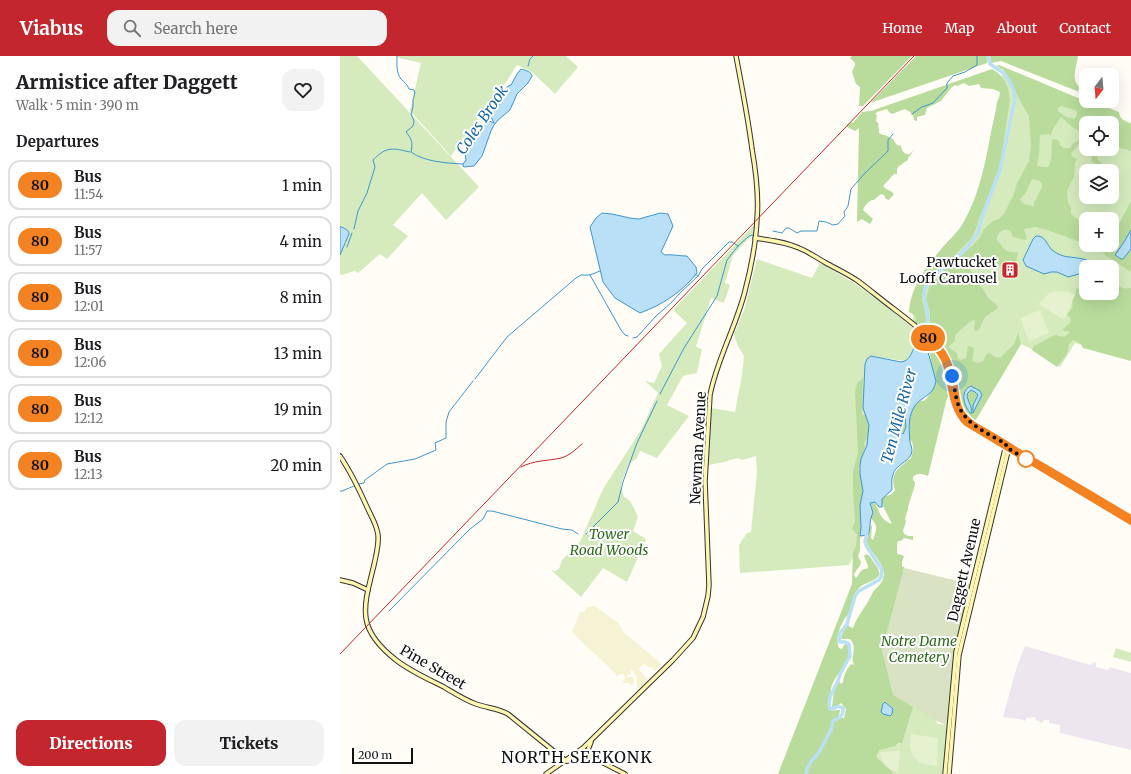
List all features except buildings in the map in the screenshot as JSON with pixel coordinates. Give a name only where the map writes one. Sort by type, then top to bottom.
[{"type":"main road","name":"Newman Avenue","points":[[546,774],[580,751],[591,741],[685,647],[693,638],[703,617],[709,585],[705,482],[710,395],[717,369],[745,292],[751,265],[758,218],[756,172],[750,128],[736,56]]},
{"type":"main road","points":[[755,238],[777,241],[799,248],[857,281],[916,327],[937,349],[945,363],[949,375],[955,405],[963,419],[971,426],[1131,518]]},
{"type":"main road","points":[[1007,446],[1131,522]]},
{"type":"main road","name":"Daggett Avenue","points":[[945,774],[956,652],[1007,446]]},
{"type":"main road","name":"Daggett Avenue","points":[[948,774],[959,655],[1007,446]]},
{"type":"main road","name":"Pine Street","points":[[340,456],[372,516],[378,535],[378,549],[365,605],[367,623],[377,643],[391,656],[412,670],[475,704],[506,713],[517,720],[566,761]]},
{"type":"main road","points":[[340,580],[350,582],[368,590]]},
{"type":"main road","points":[[591,741],[588,752],[591,759]]},
{"type":"main road","points":[[580,751],[591,759]]},
{"type":"main road","points":[[566,761],[591,759],[600,761],[625,774]]},
{"type":"shaded area","points":[[595,606],[619,624],[623,632],[661,663],[660,667],[655,671],[652,667],[648,667],[645,664],[641,666],[639,669],[640,671],[650,682],[640,692],[637,687],[637,678],[633,670],[631,670],[631,675],[628,674],[627,677],[632,677],[634,679],[632,686],[629,683],[622,682],[625,678],[623,674],[616,677],[616,674],[572,632],[580,612],[584,612],[587,607]]},
{"type":"shaded area","points":[[1025,646],[1091,665],[1094,662],[1096,663],[1096,667],[1108,670],[1110,667],[1131,673],[1131,750],[1060,733],[1060,725],[1049,723],[1049,720],[1044,720],[1041,723],[1035,720],[1036,718],[1034,717],[1027,717],[1025,721],[1003,717],[1017,666]]},
{"type":"green space","points":[[340,56],[357,56],[479,187],[446,220],[422,193],[393,225],[408,236],[387,259],[380,254],[358,273],[355,271],[342,275],[340,274]]},
{"type":"green space","points":[[396,56],[566,56],[578,67],[555,94],[532,72],[517,65],[451,156],[410,111],[421,63]]},
{"type":"green space","points":[[852,56],[912,56],[863,106],[859,106],[860,87],[856,84],[852,72],[855,65],[850,58]]},
{"type":"green space","points":[[916,56],[987,56],[987,63],[870,103]]},
{"type":"green space","points":[[990,56],[1078,56],[1075,81],[1079,89],[1077,92],[1001,61],[991,63]]},
{"type":"green space","points":[[999,65],[1078,98],[1079,108],[1109,108],[1119,112],[1123,120],[1131,124],[1131,151],[1119,147],[1119,116],[1079,116],[1079,131],[1061,117],[1051,135],[1040,135],[1037,166],[1048,167],[1050,164],[1052,140],[1055,139],[1059,141],[1063,148],[1070,148],[1073,143],[1077,142],[1079,138],[1079,143],[1071,153],[1072,156],[1077,159],[1075,163],[1074,177],[1067,191],[1071,214],[1079,220],[1079,241],[1035,227],[1024,229],[1027,239],[1025,240],[1013,237],[1010,231],[1005,229],[999,233],[997,241],[1007,251],[1018,252],[1016,262],[1006,261],[999,267],[988,260],[981,264],[975,262],[970,270],[978,278],[980,286],[989,299],[995,303],[998,308],[985,317],[978,331],[974,330],[975,320],[971,321],[956,334],[955,341],[948,347],[957,353],[958,359],[961,360],[966,358],[968,346],[972,347],[974,349],[972,361],[978,363],[983,361],[988,353],[996,357],[1001,357],[1014,344],[1018,333],[1021,344],[974,423],[969,420],[952,396],[947,398],[928,476],[918,474],[913,477],[915,485],[903,530],[904,534],[913,536],[913,540],[904,538],[901,541],[898,541],[897,553],[904,556],[902,566],[905,568],[903,570],[913,707],[902,744],[899,743],[895,746],[880,750],[877,756],[878,759],[894,774],[778,774],[852,584],[853,552],[856,546],[857,535],[852,528],[855,522],[853,471],[858,453],[855,392],[857,383],[863,378],[862,416],[869,412],[873,413],[858,470],[861,470],[863,492],[860,552],[858,556],[861,562],[854,575],[856,578],[861,570],[867,569],[868,566],[864,556],[867,554],[875,564],[879,574],[876,579],[863,585],[857,590],[850,612],[843,621],[840,629],[838,641],[839,648],[842,649],[844,645],[848,643],[850,653],[831,687],[829,708],[832,711],[840,710],[839,716],[835,719],[835,721],[840,718],[844,718],[846,709],[841,703],[835,708],[832,707],[837,682],[839,681],[841,684],[843,682],[848,668],[851,664],[854,665],[853,643],[850,639],[841,639],[842,634],[847,624],[853,628],[873,593],[882,581],[884,574],[882,566],[867,543],[867,536],[872,525],[871,538],[873,540],[876,531],[875,523],[869,515],[872,509],[869,498],[876,505],[883,519],[892,524],[879,498],[890,495],[895,490],[893,484],[894,475],[899,468],[911,458],[913,449],[912,441],[902,432],[900,422],[915,401],[924,401],[927,398],[936,381],[933,374],[929,349],[923,340],[923,337],[929,329],[930,322],[930,312],[926,299],[929,287],[944,270],[972,246],[987,226],[993,221],[999,219],[1004,214],[1014,194],[1017,183],[1029,161],[1031,146],[1029,116],[1004,70],[996,66]],"holes":[[[1061,106],[1077,112],[1074,119],[1066,117],[1058,111],[1058,108]],[[1032,179],[1042,183],[1042,187],[1034,206],[1024,204],[1020,200],[1026,192]]]},
{"type":"green space","points":[[992,69],[1005,81],[1010,99],[1000,167],[991,194],[971,239],[949,261],[937,269],[925,285],[922,299],[926,320],[925,327],[922,332],[913,324],[916,320],[916,316],[909,312],[910,302],[920,277],[962,225],[973,203],[984,168],[1000,92],[993,89],[981,88],[979,84],[969,86],[964,83],[957,86],[955,85],[951,88],[941,101],[927,108],[925,115],[917,117],[917,121],[914,120],[910,112],[905,109],[892,114],[887,109],[875,114],[877,115],[876,121],[879,124],[879,133],[893,139],[899,146],[901,145],[905,154],[911,153],[915,149],[908,160],[897,169],[897,174],[894,174],[883,186],[894,194],[889,200],[881,194],[865,206],[863,210],[873,219],[870,224],[862,219],[857,222],[859,128],[855,131],[847,127],[847,125],[854,122],[862,112],[871,111]]},
{"type":"green space","points":[[1003,69],[1079,101],[1079,108],[1095,108],[1114,116],[1079,116],[1079,156],[1119,156],[1119,118],[1131,123],[1131,360],[1075,343],[1060,367],[1032,349],[1021,344],[974,421],[940,345],[913,321],[912,307],[915,294],[956,237],[978,197],[998,109]]},
{"type":"green space","points":[[1092,156],[1097,156],[1098,160],[1103,164],[1096,164],[1091,161]]},
{"type":"green space","points":[[1131,201],[1131,230],[1119,249],[1119,224]]},
{"type":"green space","name":"Tower Road Woods","points":[[754,225],[753,236],[750,237],[733,255],[725,283],[730,285],[724,303],[711,298],[696,347],[702,349],[697,373],[683,376],[667,405],[689,416],[657,458],[640,451],[637,458],[629,464],[622,481],[621,487],[624,497],[631,503],[638,517],[633,531],[646,539],[627,582],[603,568],[581,597],[551,570],[555,571],[559,569],[562,560],[580,542],[603,489],[641,430],[658,393],[645,381],[654,383],[662,366],[659,354],[687,323],[673,310]]},
{"type":"green space","points":[[1131,249],[1131,272],[1119,264],[1119,260],[1113,260],[1102,252],[1117,252],[1115,255],[1123,259]]},
{"type":"green space","points":[[757,259],[812,278],[820,263],[856,284],[919,333],[912,352],[905,361],[874,356],[865,364],[863,408],[867,419],[867,445],[861,459],[860,466],[863,491],[860,505],[859,545],[849,565],[740,573],[739,545],[747,533],[751,532],[757,472],[756,456],[742,460],[738,458],[708,465],[711,408],[735,412],[744,356],[734,335],[745,307]]},
{"type":"green space","points":[[1119,286],[1122,288],[1131,288],[1131,361],[1083,348],[1081,344],[1074,340],[1069,344],[1067,354],[1057,367],[1032,350],[1034,346],[1055,335],[1064,337],[1069,333],[1069,331],[1064,331],[1063,329],[1070,323],[1071,319],[1067,314],[1072,307],[1072,299],[1076,293],[1076,289],[1079,288],[1079,300],[1119,300]]},
{"type":"green space","points":[[1056,291],[1070,292],[1075,295],[1065,319],[1062,319],[1039,304],[1048,294]]},
{"type":"green space","points":[[1040,310],[1049,333],[1029,341],[1020,318]]},
{"type":"green space","name":"Notre Dame Cemetery","points":[[904,568],[970,584],[953,657],[948,726],[893,695],[882,650]]},
{"type":"green space","points":[[1116,648],[1131,653],[1131,662],[1113,657]]},
{"type":"green space","points":[[913,705],[933,717],[938,724],[949,725],[945,774],[894,774],[877,758],[880,750],[902,743]]},
{"type":"green space","points":[[911,734],[938,738],[937,766],[923,763],[914,758],[910,748]]},
{"type":"green space","points":[[900,751],[898,772],[890,769],[883,763],[880,752]]},
{"type":"water","points":[[521,69],[528,71],[532,75],[528,83],[517,94],[510,110],[494,125],[482,156],[474,166],[464,167],[463,164],[466,160],[465,152],[474,142],[487,120],[494,123],[491,117],[494,109],[499,105],[501,97]]},
{"type":"water","points":[[602,213],[639,219],[660,213],[668,214],[673,226],[661,252],[665,255],[687,256],[696,267],[697,273],[685,286],[671,297],[640,313],[615,298],[603,282],[590,227],[596,218]]},
{"type":"water","points":[[340,226],[347,230],[349,234],[340,255]]},
{"type":"water","points":[[1131,230],[1131,249],[1123,259],[1121,259],[1115,255],[1119,252],[1119,249]]},
{"type":"water","points":[[1036,236],[1042,237],[1056,253],[1087,260],[1079,260],[1079,274],[1068,277],[1057,272],[1044,274],[1026,266],[1023,260],[1033,239]]},
{"type":"water","points":[[915,345],[927,348],[936,381],[935,386],[929,394],[915,405],[911,413],[909,429],[912,450],[911,455],[894,471],[892,478],[892,490],[882,499],[882,507],[879,507],[875,502],[870,503],[873,513],[869,532],[868,535],[860,536],[860,505],[863,491],[860,466],[861,459],[867,445],[869,425],[863,408],[865,364],[867,359],[871,356],[901,362],[907,360]],"holes":[[[903,415],[905,416],[906,427],[903,434],[899,430],[898,425]]]},
{"type":"water","points":[[971,386],[980,391],[982,395],[973,413],[973,405],[978,395],[971,390],[967,394],[971,414],[966,407],[964,395],[967,388]]},
{"type":"water","points":[[885,702],[893,709],[890,716],[881,712]]},
{"type":"waterway","name":"Coles Brook","points":[[397,56],[399,77],[409,89],[414,90],[415,93],[411,114],[414,121],[413,126],[406,132],[412,141],[411,152],[429,160],[463,164]]},
{"type":"waterway","name":"Coles Brook","points":[[528,66],[530,59],[533,56]]},
{"type":"waterway","points":[[912,114],[922,107],[933,103],[947,88],[947,83],[953,76],[965,72],[977,65],[977,56]]},
{"type":"waterway","name":"Ten Mile River","points":[[919,350],[928,317],[924,297],[925,289],[932,277],[961,254],[978,233],[983,214],[1000,170],[1015,99],[1011,84],[1002,72],[990,64],[988,56]]},
{"type":"waterway","points":[[773,231],[782,233],[786,228],[789,228],[797,233],[801,231],[817,231],[819,221],[833,225],[838,224],[845,216],[844,212],[848,206],[851,189],[888,151],[888,140],[893,134]]},
{"type":"waterway","points":[[354,229],[358,211],[367,193],[375,167],[373,160],[382,152],[390,149],[410,152]]},
{"type":"waterway","points":[[347,247],[352,233]]},
{"type":"waterway","points":[[660,394],[684,348],[717,296],[727,260],[738,246],[749,236],[753,235]]},
{"type":"waterway","points":[[633,338],[637,337],[656,316],[698,276],[702,269],[729,242],[732,242],[738,246]]},
{"type":"waterway","points":[[475,379],[507,337],[576,278],[581,275],[590,275],[600,271]]},
{"type":"waterway","points":[[590,275],[621,330],[628,336]]},
{"type":"waterway","points":[[358,484],[364,483],[365,480],[387,464],[415,459],[436,450],[435,443],[446,438],[446,422],[449,412],[473,381]]},
{"type":"waterway","points":[[586,534],[618,502],[623,482],[637,443],[657,401]]},
{"type":"waterway","points":[[340,491],[354,486]]},
{"type":"waterway","points":[[389,611],[470,529],[483,519],[487,511],[562,529],[572,530],[578,534]]},
{"type":"waterway","name":"Ten Mile River","points":[[806,774],[812,760],[818,754],[831,730],[833,721],[839,718],[843,713],[843,708],[838,706],[830,709],[829,705],[830,697],[850,656],[849,644],[840,642],[840,633],[847,624],[855,596],[859,591],[879,580],[881,577],[882,570],[865,542],[867,532]]},
{"type":"railway","points":[[340,654],[914,56]]},
{"type":"railway","points":[[521,467],[536,462],[564,457],[582,444]]},
{"type":"bus line","name":"80","points":[[1131,518],[977,427],[968,420],[958,405],[950,366],[942,350],[927,337],[937,349],[945,363],[955,405],[966,423],[1131,522]]},
{"type":"place","name":"Pawtucket Looff Carousel","points":[[1010,270]]},
{"type":"district","name":"NORTH SEEKONK","points":[[577,757]]},
{"type":"route","points":[[952,376],[957,401],[966,418],[977,427],[1006,444],[1006,447],[1026,459]]}]
